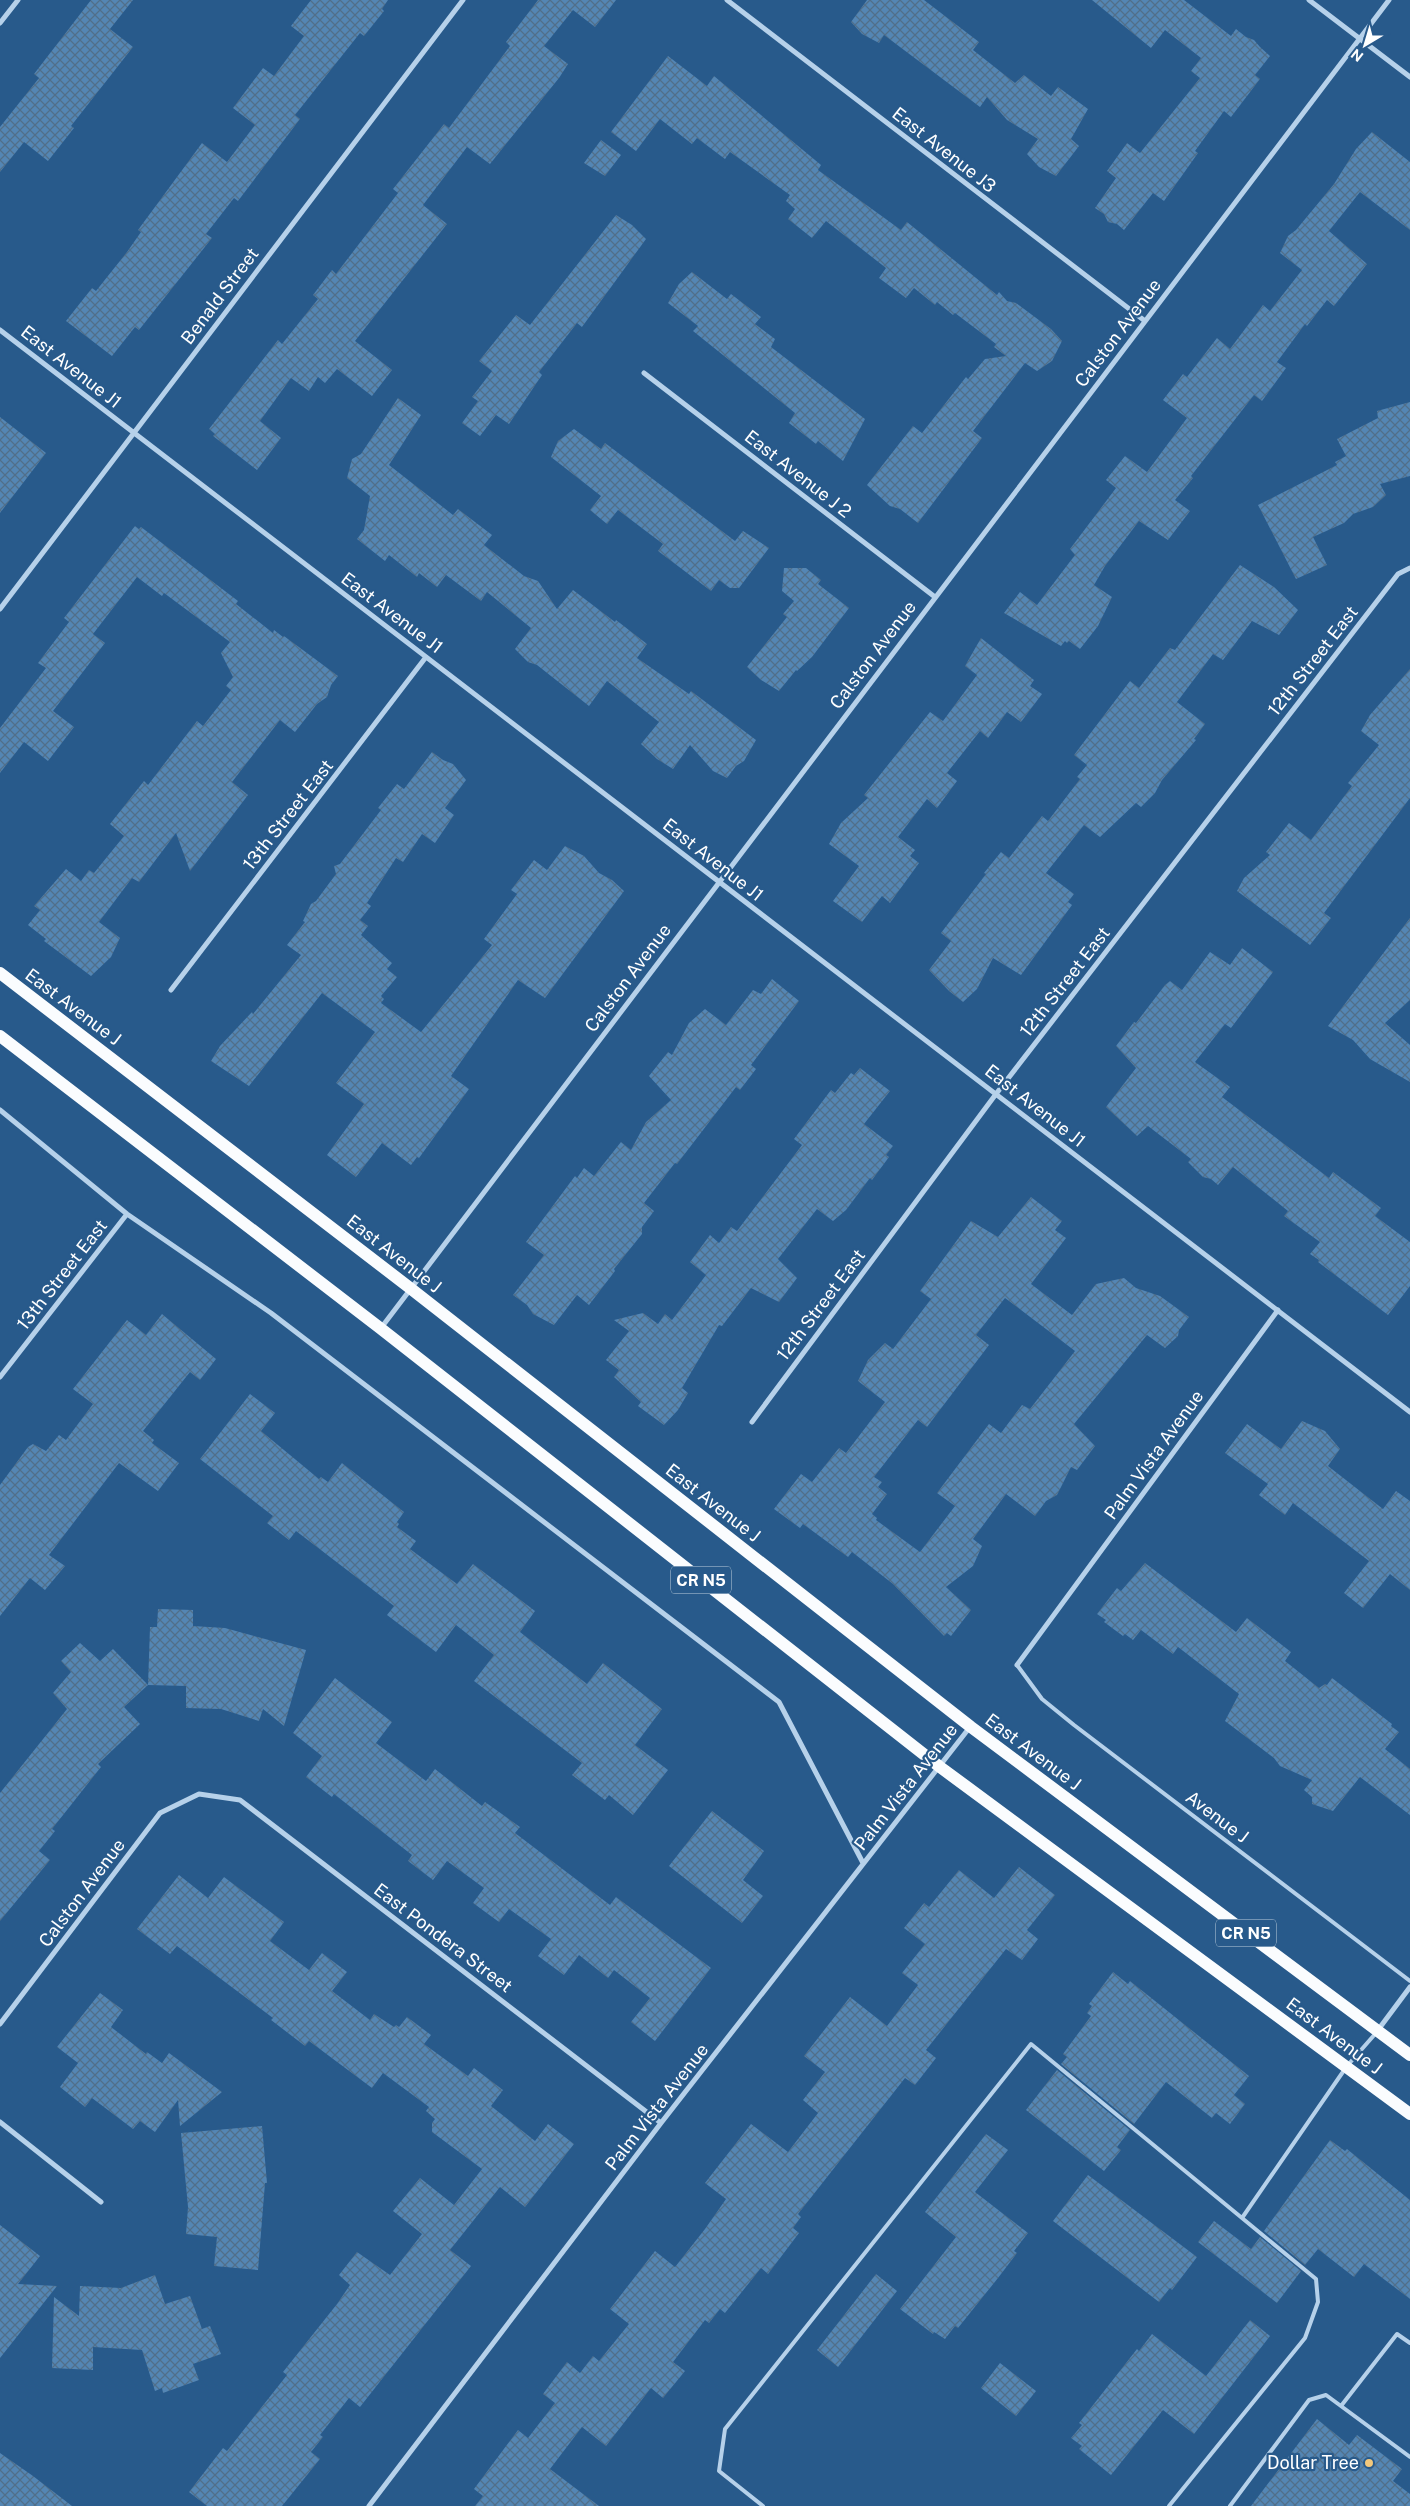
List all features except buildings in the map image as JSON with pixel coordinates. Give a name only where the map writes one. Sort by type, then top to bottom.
[{"type":"main road","name":"East Avenue J","points":[[0,973],[410,1288],[971,1727],[1410,2054]]},
{"type":"main road","name":"East Avenue J","points":[[0,1036],[380,1328],[940,1767],[1410,2114]]},
{"type":"street","points":[[0,23],[18,0]]},
{"type":"street","name":"Benald Street","points":[[0,609],[463,0]]},
{"type":"street","name":"East Avenue J3","points":[[727,0],[1145,321]]},
{"type":"street","points":[[1309,0],[1410,77]]},
{"type":"street","name":"Calston Avenue","points":[[380,1328],[1389,0]]},
{"type":"street","name":"East Avenue J1","points":[[0,330],[1410,1412]]},
{"type":"street","name":"East Avenue J 2","points":[[644,373],[935,596]]},
{"type":"street","name":"12th Street East","points":[[752,1422],[996,1094],[1398,574],[1410,568]]},
{"type":"street","name":"13th Street East","points":[[171,990],[426,657]]},
{"type":"street","points":[[0,1110],[127,1214],[271,1313],[779,1702],[863,1863]]},
{"type":"street","name":"13th Street East","points":[[0,1378],[127,1214]]},
{"type":"street","name":"Palm Vista Avenue","points":[[1017,1665],[1278,1310]]},
{"type":"street","name":"Palm Vista Avenue","points":[[368,2506],[863,1863],[971,1727]]},
{"type":"street","name":"Calston Avenue","points":[[0,2024],[160,1813],[199,1794]]},
{"type":"street","name":"East Pondera Street","points":[[199,1794],[240,1800],[662,2123]]},
{"type":"street","points":[[1378,2031],[1410,1987]]},
{"type":"street","points":[[0,2122],[101,2202]]},
{"type":"lane","name":"Avenue J","points":[[1017,1665],[1042,1699],[1074,1725],[1410,1981]]},
{"type":"lane","points":[[1242,2218],[1347,2066],[1378,2031]]},
{"type":"lane","points":[[764,2506],[720,2471],[725,2429],[1031,2044],[1316,2279],[1318,2302],[1305,2338],[1168,2506]]},
{"type":"lane","points":[[1342,2406],[1397,2334],[1410,2343]]},
{"type":"lane","points":[[1230,2506],[1309,2400],[1326,2395],[1410,2457]]},
{"type":"place","name":"Dollar Tree","points":[[1369,2463]]}]
